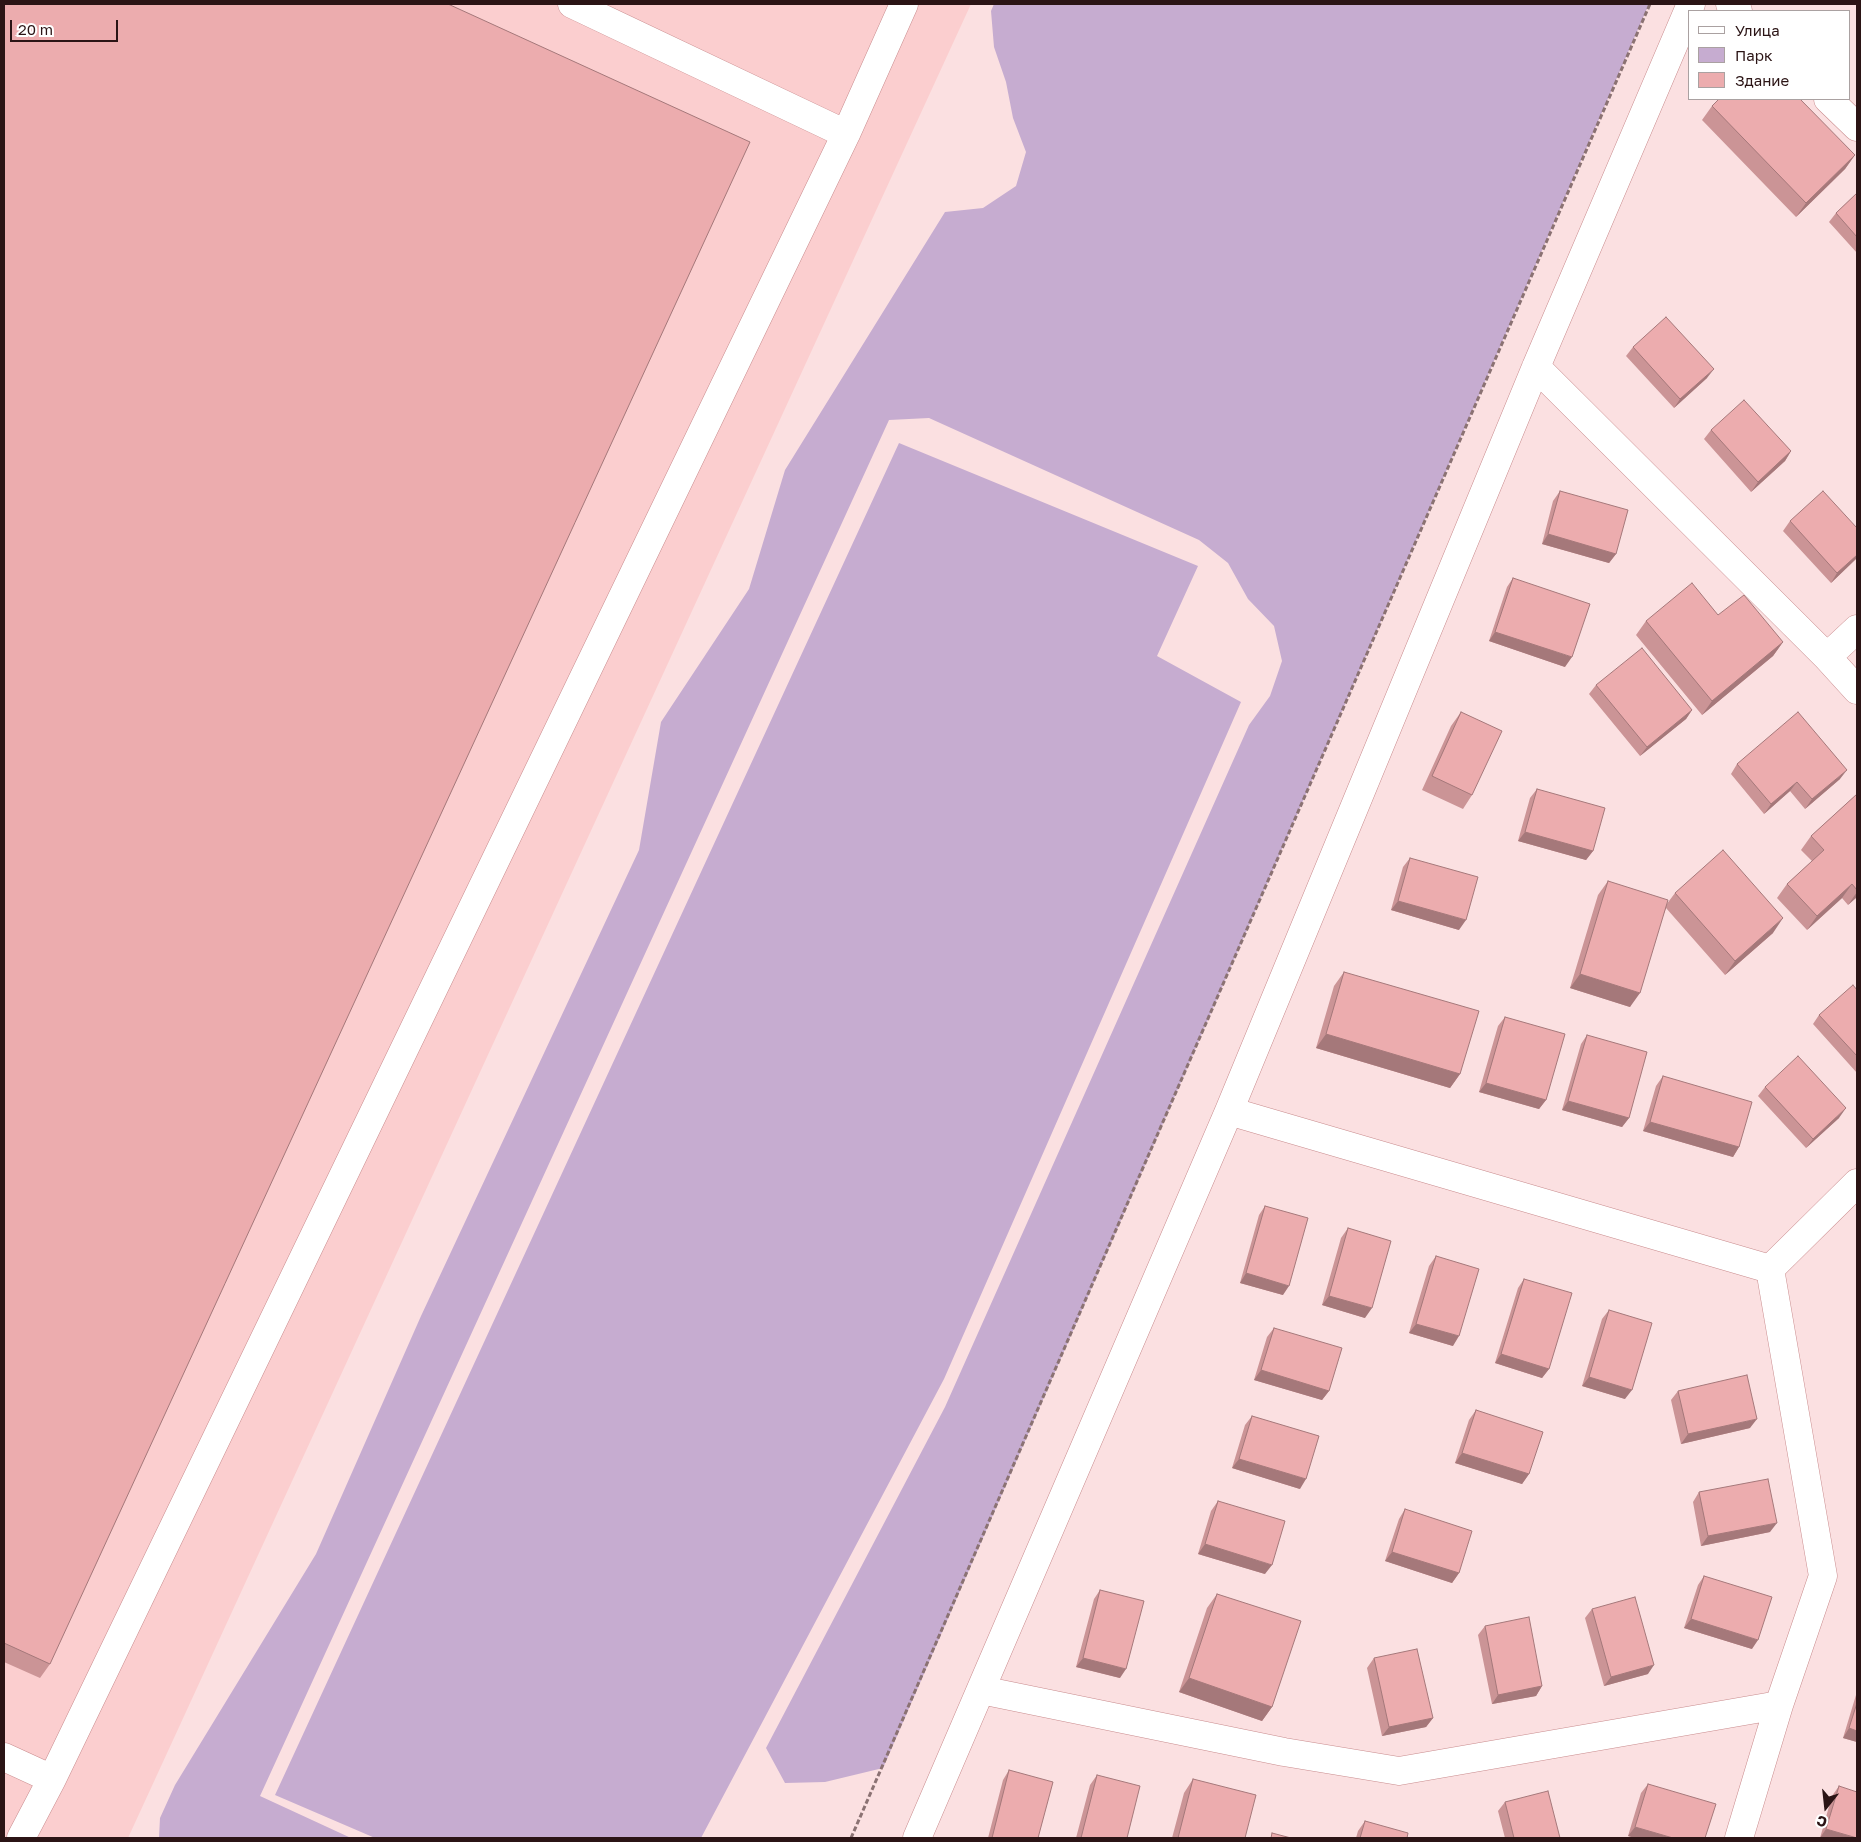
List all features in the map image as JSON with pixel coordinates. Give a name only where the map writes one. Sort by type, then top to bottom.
[{"type":"street","points":[[572,4],[846,134]]},
{"type":"street","points":[[21,1838],[52,1779],[846,134],[904,4]]},
{"type":"street","points":[[917,1838],[1229,1111],[1536,367],[1688,13]]},
{"type":"street","points":[[1829,100],[1857,127]]},
{"type":"street","points":[[1536,367],[1827,657],[1857,690]]},
{"type":"street","points":[[1827,657],[1857,629]]},
{"type":"street","points":[[1229,1111],[1770,1269]]},
{"type":"street","points":[[1770,1269],[1857,1183]]},
{"type":"street","points":[[1740,1838],[1779,1705],[1823,1576],[1770,1269]]},
{"type":"street","points":[[981,1690],[1284,1752],[1400,1771],[1779,1705]]},
{"type":"street","points":[[4,1757],[52,1779]]},
{"type":"path","points":[[850,1838],[1650,4]]},
{"type":"shaded area","points":[[4,4],[971,4],[128,1838],[4,1838]]},
{"type":"green space","points":[[994,4],[1649,4],[883,1768],[825,1782],[785,1783],[766,1748],[945,1407],[1249,725],[1270,696],[1282,661],[1274,626],[1248,599],[1228,563],[1199,540],[929,418],[889,420],[260,1796],[351,1838],[159,1838],[160,1818],[175,1785],[316,1554],[421,1316],[639,850],[661,722],[749,589],[785,470],[945,212],[983,208],[1016,186],[1026,152],[1013,118],[1006,82],[994,47],[991,11]]},
{"type":"green space","points":[[899,443],[1198,566],[1157,656],[1241,702],[944,1379],[701,1838],[375,1838],[275,1795]]},
{"type":"building","points":[[4,4],[448,4],[750,142],[50,1664],[4,1643]]},
{"type":"building","points":[[1718,100],[1801,100],[1855,155],[1806,203],[1712,106]]},
{"type":"building","points":[[1857,193],[1857,237],[1836,213]]},
{"type":"building","points":[[1666,317],[1714,369],[1680,399],[1633,347]]},
{"type":"building","points":[[1744,400],[1791,451],[1758,482],[1711,430]]},
{"type":"building","points":[[1560,491],[1628,510],[1616,554],[1548,534]]},
{"type":"building","points":[[1823,491],[1857,528],[1857,555],[1837,573],[1790,521]]},
{"type":"building","points":[[1513,578],[1590,604],[1572,657],[1495,632]]},
{"type":"building","points":[[1692,583],[1718,615],[1744,595],[1783,642],[1712,701],[1646,621]]},
{"type":"building","points":[[1642,648],[1692,710],[1647,747],[1596,685]]},
{"type":"building","points":[[1461,712],[1502,731],[1472,795],[1432,776]]},
{"type":"building","points":[[1798,712],[1847,770],[1812,799],[1797,782],[1771,804],[1737,764]]},
{"type":"building","points":[[1537,789],[1605,808],[1593,851],[1525,832]]},
{"type":"building","points":[[1857,794],[1857,890],[1852,884],[1817,916],[1787,884],[1824,850],[1811,836]]},
{"type":"building","points":[[1723,850],[1783,918],[1735,961],[1675,893]]},
{"type":"building","points":[[1410,858],[1478,877],[1466,920],[1398,901]]},
{"type":"building","points":[[1608,881],[1668,900],[1640,993],[1580,974]]},
{"type":"building","points":[[1344,972],[1479,1011],[1460,1074],[1326,1034]]},
{"type":"building","points":[[1853,985],[1857,990],[1857,1056],[1819,1015]]},
{"type":"building","points":[[1505,1017],[1565,1034],[1546,1100],[1486,1083]]},
{"type":"building","points":[[1587,1035],[1647,1052],[1629,1118],[1568,1101]]},
{"type":"building","points":[[1798,1056],[1846,1108],[1813,1139],[1765,1087]]},
{"type":"building","points":[[1663,1076],[1752,1102],[1739,1147],[1650,1122]]},
{"type":"building","points":[[1265,1206],[1308,1218],[1289,1286],[1246,1273]]},
{"type":"building","points":[[1348,1228],[1391,1241],[1372,1308],[1329,1296]]},
{"type":"building","points":[[1436,1256],[1479,1269],[1459,1336],[1416,1324]]},
{"type":"building","points":[[1524,1279],[1572,1293],[1549,1369],[1501,1354]]},
{"type":"building","points":[[1609,1310],[1652,1323],[1632,1390],[1589,1377]]},
{"type":"building","points":[[1274,1328],[1342,1348],[1329,1391],[1261,1370]]},
{"type":"building","points":[[1747,1375],[1757,1419],[1688,1434],[1678,1391]]},
{"type":"building","points":[[1476,1410],[1543,1432],[1529,1474],[1462,1453]]},
{"type":"building","points":[[1252,1416],[1319,1436],[1306,1479],[1239,1459]]},
{"type":"building","points":[[1768,1479],[1777,1523],[1708,1536],[1699,1492]]},
{"type":"building","points":[[1218,1501],[1285,1521],[1272,1565],[1205,1544]]},
{"type":"building","points":[[1405,1509],[1472,1531],[1459,1573],[1392,1552]]},
{"type":"building","points":[[1704,1576],[1772,1597],[1758,1640],[1691,1619]]},
{"type":"building","points":[[1100,1590],[1144,1601],[1126,1669],[1083,1658]]},
{"type":"building","points":[[1217,1594],[1301,1621],[1272,1707],[1189,1678]]},
{"type":"building","points":[[1635,1597],[1654,1665],[1611,1677],[1592,1609]]},
{"type":"building","points":[[1529,1617],[1542,1686],[1498,1695],[1485,1626]]},
{"type":"building","points":[[1417,1649],[1433,1718],[1389,1727],[1374,1658]]},
{"type":"building","points":[[1857,1703],[1857,1731],[1849,1728]]},
{"type":"building","points":[[1009,1770],[1053,1782],[1038,1838],[992,1838]]},
{"type":"building","points":[[1097,1775],[1140,1786],[1127,1838],[1081,1838]]},
{"type":"building","points":[[1193,1779],[1256,1795],[1245,1838],[1178,1838]]},
{"type":"building","points":[[1648,1784],[1716,1804],[1705,1838],[1673,1838],[1635,1827]]},
{"type":"building","points":[[1839,1786],[1857,1792],[1857,1838],[1826,1829]]},
{"type":"building","points":[[1548,1791],[1560,1838],[1514,1838],[1505,1802]]},
{"type":"building","points":[[1365,1821],[1408,1833],[1407,1838],[1360,1838]]},
{"type":"building","points":[[1272,1833],[1291,1838],[1271,1838]]}]
